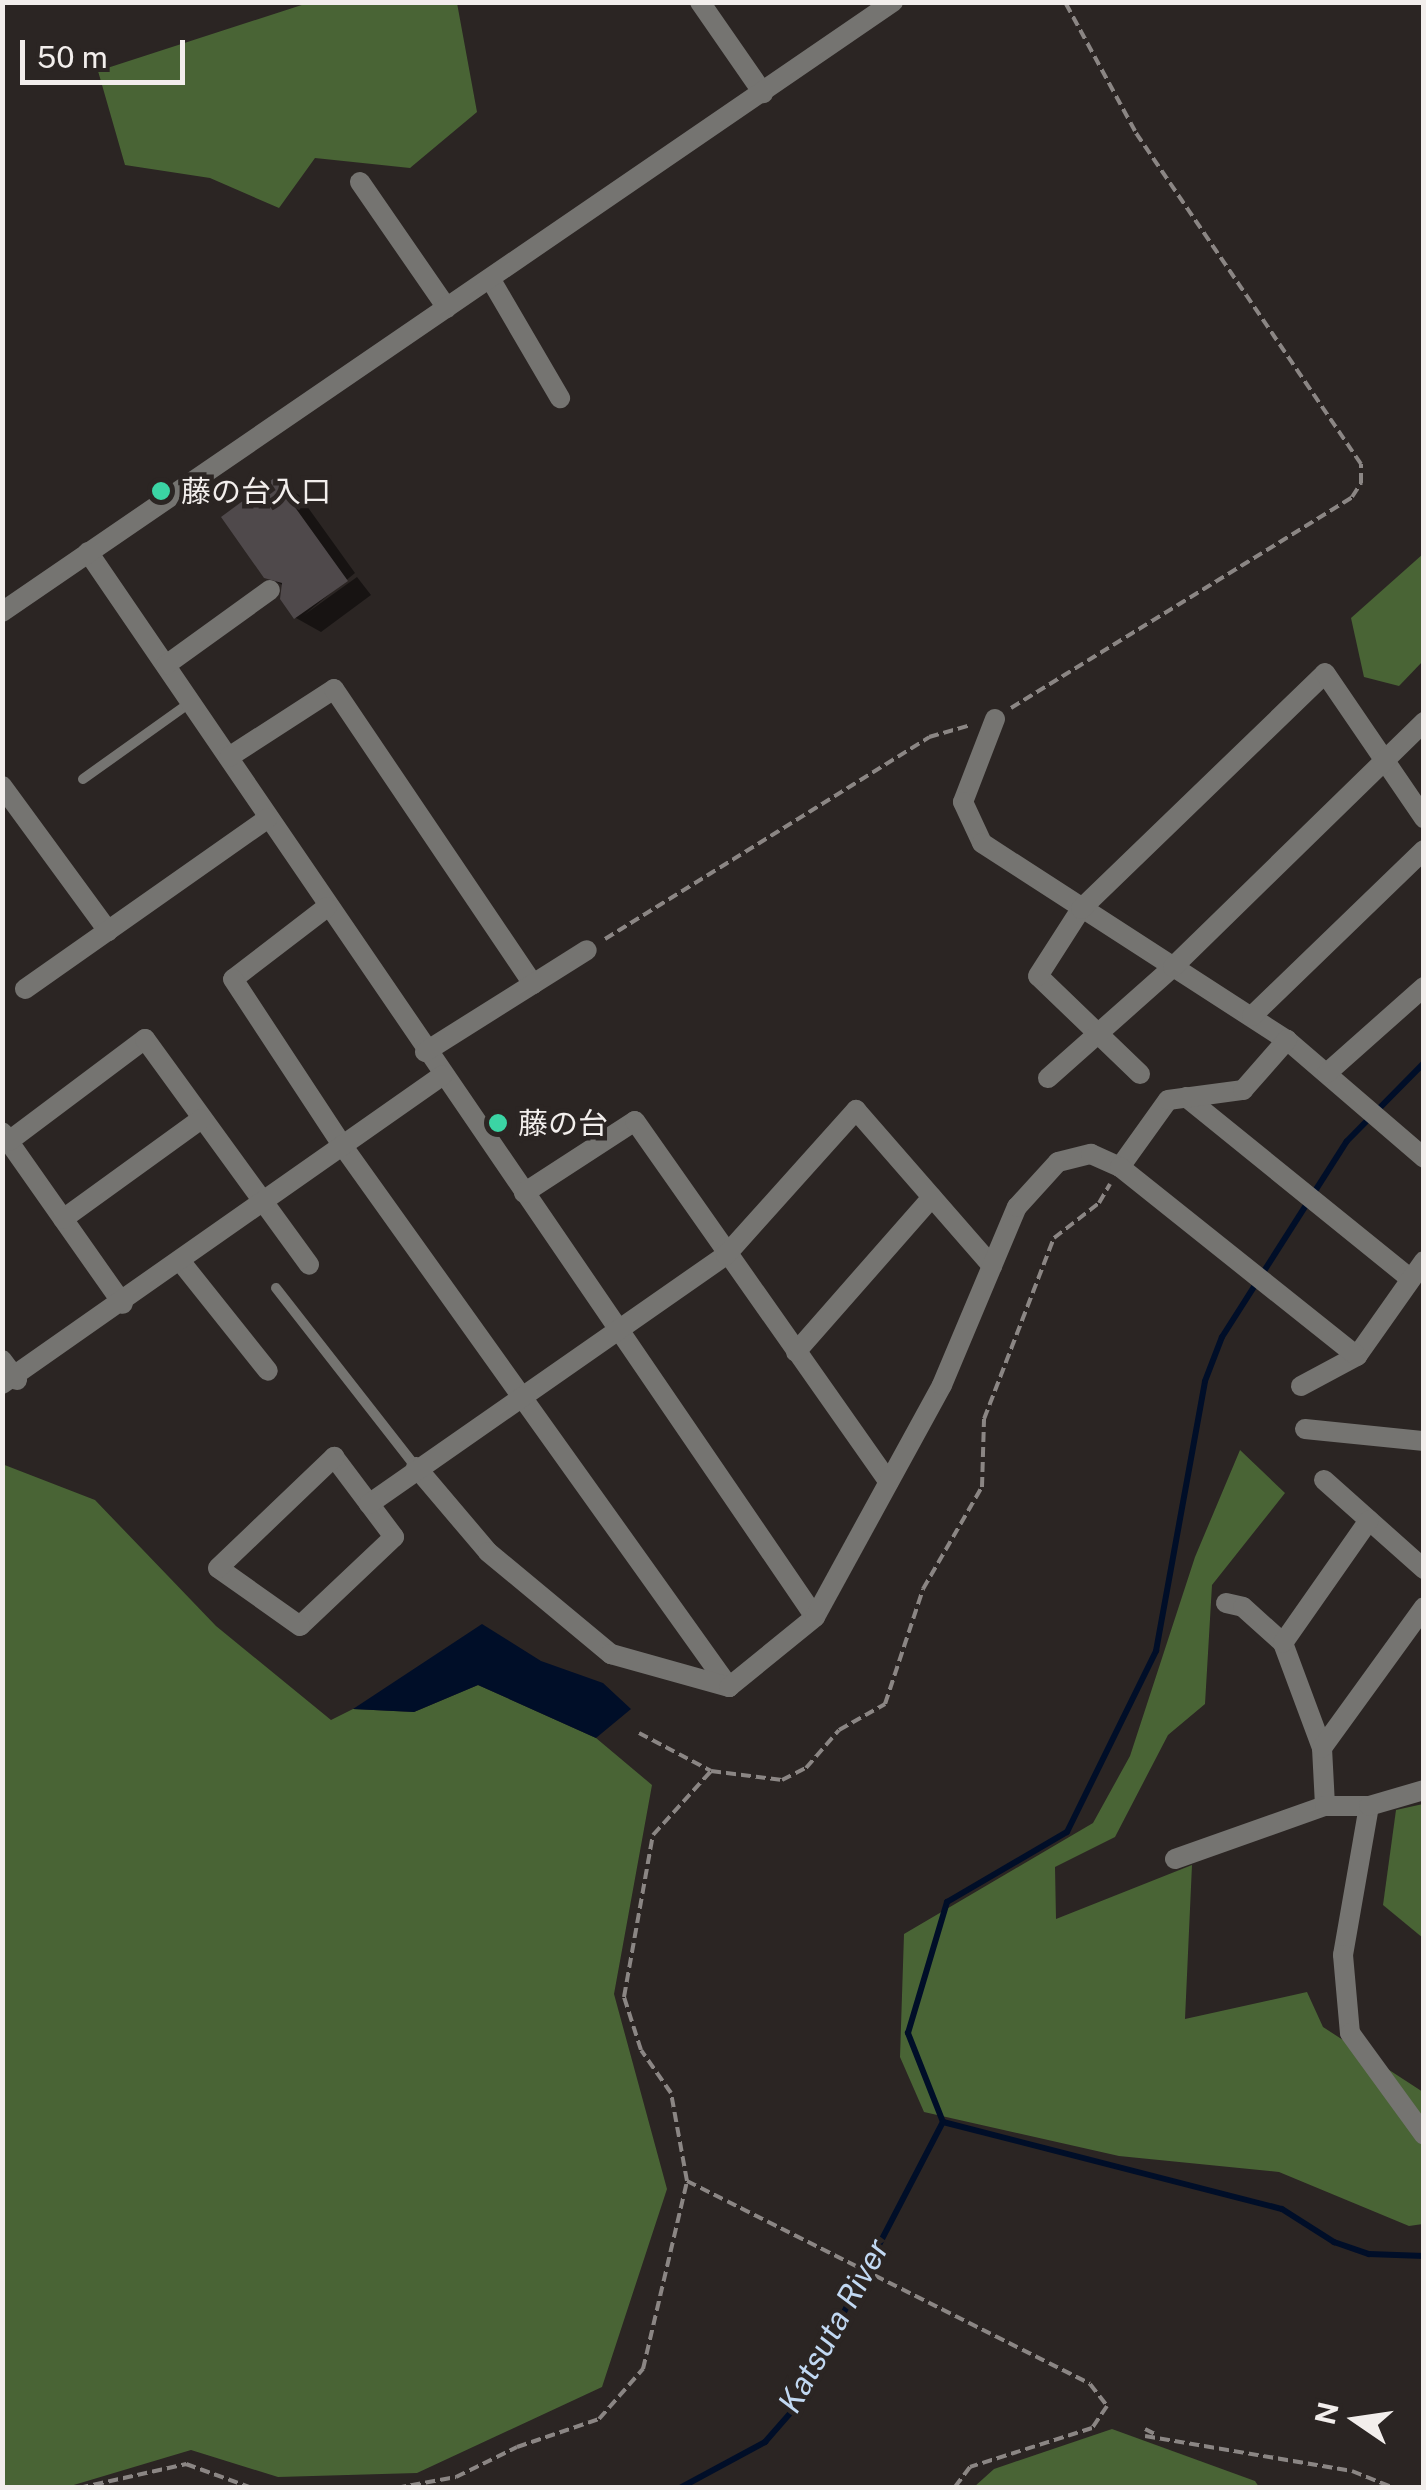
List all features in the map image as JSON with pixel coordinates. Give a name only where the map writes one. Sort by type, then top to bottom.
[{"type":"street","points":[[700,2],[763,93]]},
{"type":"street","points":[[2,612],[892,2]]},
{"type":"street","points":[[360,182],[448,308]]},
{"type":"street","points":[[491,280],[560,398]]},
{"type":"street","points":[[88,552],[425,1052],[815,1617]]},
{"type":"street","points":[[166,666],[270,590]]},
{"type":"street","points":[[1140,1074],[1038,976],[1080,908],[1324,673],[1424,818]]},
{"type":"street","points":[[229,758],[334,688],[533,984]]},
{"type":"street","points":[[995,719],[963,802],[982,843],[1252,1016],[1420,1149]]},
{"type":"street","points":[[1048,1078],[1173,967],[1384,756],[1424,722]]},
{"type":"street","points":[[2,786],[108,931]]},
{"type":"street","points":[[26,990],[267,818]]},
{"type":"street","points":[[1252,1016],[1424,850]]},
{"type":"street","points":[[327,907],[232,979],[342,1145],[729,1687]]},
{"type":"street","points":[[425,1052],[587,950]]},
{"type":"street","points":[[1327,1073],[1424,986]]},
{"type":"street","points":[[123,1304],[6,1136],[145,1040],[309,1265]]},
{"type":"street","points":[[1120,1167],[1168,1100],[1243,1090],[1286,1040]]},
{"type":"street","points":[[2,1360],[10,1382],[442,1075]]},
{"type":"street","points":[[1186,1096],[1417,1270],[1357,1356],[1302,1386]]},
{"type":"street","points":[[369,1504],[416,1467],[726,1255],[856,1110],[992,1266]]},
{"type":"street","points":[[63,1218],[201,1118]]},
{"type":"street","points":[[524,1194],[635,1121],[889,1482]]},
{"type":"street","points":[[729,1687],[815,1617],[942,1385],[1016,1207],[1058,1162],[1090,1154],[1120,1167],[1357,1356]]},
{"type":"street","points":[[796,1352],[932,1197]]},
{"type":"street","points":[[181,1262],[268,1371]]},
{"type":"street","points":[[1306,1428],[1424,1441]]},
{"type":"street","points":[[334,1458],[369,1504],[394,1538],[300,1626],[218,1568],[334,1458]]},
{"type":"street","points":[[416,1467],[488,1552],[610,1654],[729,1687]]},
{"type":"street","points":[[1324,1480],[1424,1568]]},
{"type":"street","points":[[1283,1643],[1369,1520]]},
{"type":"street","points":[[1226,1603],[1243,1607],[1283,1643],[1322,1748],[1324,1806]]},
{"type":"street","points":[[1322,1748],[1424,1607]]},
{"type":"street","points":[[1175,1858],[1324,1806],[1370,1806],[1424,1790]]},
{"type":"street","points":[[1370,1806],[1343,1955],[1350,2033],[1424,2135]]},
{"type":"lane","points":[[83,779],[191,702]]},
{"type":"lane","points":[[276,1288],[416,1467]]},
{"type":"path","points":[[587,950],[929,737],[995,719],[1352,497],[1362,484],[1361,464],[1135,131],[1066,2]]},
{"type":"path","points":[[639,1733],[711,1772],[765,1781],[793,1777],[830,1736],[884,1704],[922,1589],[982,1487],[984,1419],[1054,1238],[1099,1203],[1120,1167]]},
{"type":"path","points":[[396,2488],[456,2478],[516,2446],[599,2419],[643,2369],[687,2181],[671,2093],[641,2050],[624,1998],[653,1835],[711,1772]]},
{"type":"path","points":[[687,2181],[1090,2384],[1107,2406],[1092,2428],[970,2467],[954,2488]]},
{"type":"path","points":[[1146,2429],[1157,2435]]},
{"type":"path","points":[[1145,2436],[1352,2471],[1394,2488]]},
{"type":"path","points":[[79,2488],[186,2464],[252,2488]]},
{"type":"green space","points":[[311,2],[457,3],[477,112],[410,168],[315,158],[279,208],[210,178],[125,165],[98,71]]},
{"type":"green space","points":[[1423,554],[1423,661],[1399,686],[1364,677],[1351,618]]},
{"type":"green space","points":[[1240,1450],[1285,1493],[1212,1585],[1205,1704],[1168,1735],[1115,1837],[1055,1867],[1056,1919],[1192,1865],[1185,2019],[1307,1992],[1323,2027],[1423,2092],[1423,2224],[1409,2226],[1279,2172],[1119,2156],[924,2112],[900,2057],[904,1934],[1093,1823],[1130,1756],[1195,1557]]},
{"type":"green space","points":[[2,1464],[95,1500],[216,1626],[331,1720],[353,1709],[414,1712],[478,1685],[596,1738],[652,1785],[614,1994],[667,2189],[602,2387],[417,2473],[278,2477],[191,2450],[67,2487],[3,2487]]},
{"type":"green space","points":[[1424,1804],[1423,1938],[1383,1905],[1396,1810]]},
{"type":"green space","points":[[1112,2429],[1255,2481],[1259,2487],[974,2487],[994,2469]]},
{"type":"water","points":[[482,1624],[541,1661],[603,1683],[631,1709],[596,1738],[478,1685],[414,1712],[353,1709]]},
{"type":"building","points":[[274,478],[348,581],[294,619],[280,599],[282,583],[264,578],[221,517]]},
{"type":"waterway","points":[[943,2122],[908,2033],[947,1902],[1067,1832],[1156,1651],[1205,1381],[1222,1337],[1347,1141],[1424,1063]]},
{"type":"waterway","points":[[943,2122],[1282,2209],[1334,2242],[1369,2254],[1424,2256]]},
{"type":"waterway","name":"Katsuta River","points":[[680,2488],[765,2442],[793,2410],[943,2122]]},
{"type":"place","name":"藤の台入口","points":[[161,491]]},
{"type":"place","name":"藤の台","points":[[498,1123]]}]
